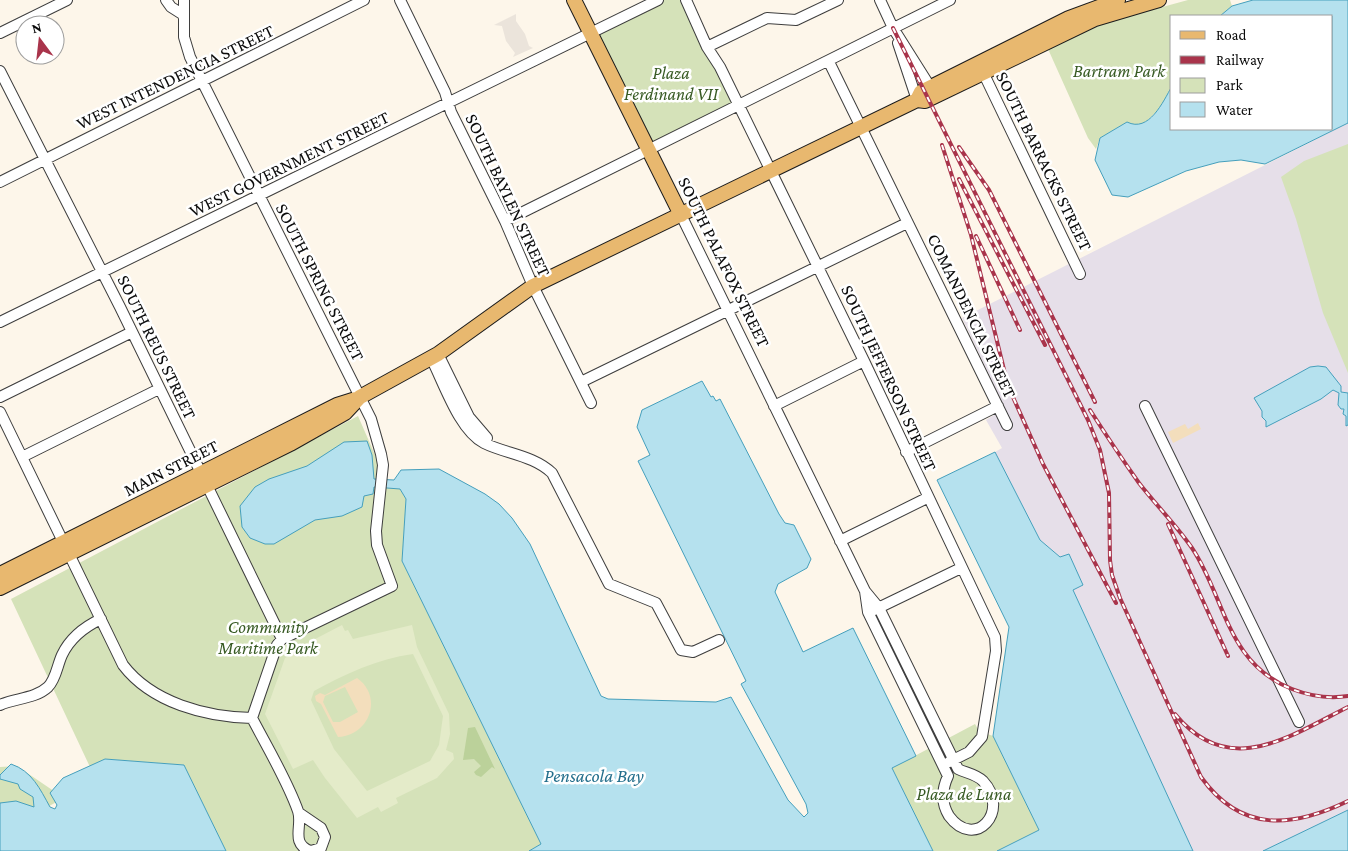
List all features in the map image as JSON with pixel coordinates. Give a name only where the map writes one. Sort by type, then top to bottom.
[{"type":"main road","name":"SOUTH PALAFOX STREET","points":[[574,0],[681,214]]},
{"type":"main road","points":[[981,68],[1069,18],[1118,0]]},
{"type":"main road","points":[[981,68],[1095,19],[1160,0]]},
{"type":"main road","name":"MAIN STREET","points":[[0,574],[67,548],[205,480],[337,405],[360,397],[434,356],[533,286],[917,100],[925,101],[933,92],[981,68]]},
{"type":"main road","points":[[0,588],[67,548]]},
{"type":"street","points":[[0,33],[67,0]]},
{"type":"street","points":[[166,0],[171,7],[182,14]]},
{"type":"street","name":"SOUTH SPRING STREET","points":[[184,0],[182,14],[187,49],[371,419],[383,465],[376,530],[377,545],[392,586],[282,639]]},
{"type":"street","name":"WEST INTENDENCIA STREET","points":[[0,182],[364,0]]},
{"type":"street","name":"SOUTH BAYLEN STREET","points":[[400,0],[505,221],[533,286],[591,403]]},
{"type":"street","name":"WEST GOVERNMENT STREET","points":[[0,322],[259,197],[448,102],[658,0]]},
{"type":"street","name":"SOUTH JEFFERSON STREET","points":[[686,0],[707,47],[720,68],[864,361],[927,498],[995,637],[996,651],[982,737],[968,752],[943,765]]},
{"type":"street","points":[[707,47],[767,18],[796,20],[838,0]]},
{"type":"street","points":[[880,0],[894,28],[933,92]]},
{"type":"street","points":[[505,221],[950,0]]},
{"type":"street","points":[[894,28],[917,100]]},
{"type":"street","name":"COMANDENCIA STREET","points":[[828,62],[892,186],[907,223],[1007,424]]},
{"type":"street","name":"SOUTH BARRACKS STREET","points":[[981,68],[1080,274]]},
{"type":"street","name":"SOUTH REUS STREET","points":[[0,71],[132,332],[282,639]]},
{"type":"street","name":"SOUTH PALAFOX STREET","points":[[681,214],[840,541],[865,591],[879,608],[958,769],[982,780],[987,787],[993,809],[990,823],[985,830],[975,834],[966,833],[950,820],[943,798],[943,788],[948,776],[868,612],[865,591]]},
{"type":"street","points":[[581,382],[907,223]]},
{"type":"street","points":[[0,397],[132,332]]},
{"type":"street","points":[[434,356],[464,415],[481,441],[537,462],[552,473],[607,582],[656,603],[681,650],[693,652],[719,640]]},
{"type":"street","points":[[774,406],[864,361]]},
{"type":"street","points":[[22,457],[160,389]]},
{"type":"street","points":[[906,452],[998,406]]},
{"type":"street","points":[[1145,406],[1299,722]]},
{"type":"street","points":[[0,412],[123,665],[130,674],[153,692],[214,715],[252,718]]},
{"type":"street","points":[[840,541],[927,498]]},
{"type":"street","points":[[868,612],[961,568]]},
{"type":"street","points":[[0,705],[10,700],[31,696],[48,687],[69,644],[85,626],[101,619]]},
{"type":"street","points":[[282,639],[277,645],[252,718],[299,813],[298,840],[300,845],[311,851],[321,848],[325,837],[321,828],[299,813]]},
{"type":"shaded area","points":[[516,14],[516,21],[525,34],[529,46],[533,48],[513,57],[515,53],[506,41],[502,26],[494,25]]},
{"type":"shaded area","points":[[1348,123],[1348,810],[1263,851],[1193,851],[1073,590],[1083,585],[1069,555],[1060,557],[1040,540],[995,452],[1002,448],[986,420],[1005,408],[962,318]]},
{"type":"green space","name":"Plaza Ferdinand VII","points":[[658,0],[686,0],[738,106],[648,150],[591,33]]},
{"type":"green space","name":"Bartram Park","points":[[1188,0],[1230,0],[1232,6],[1221,15],[1170,15],[1170,90],[1161,107],[1141,125],[1134,126],[1127,122],[1100,138],[1096,149],[1088,138],[1048,49],[1104,23]]},
{"type":"green space","points":[[1348,144],[1348,373],[1323,313],[1296,219],[1281,177],[1304,161]]},
{"type":"green space","name":"Community Maritime Park","points":[[358,416],[389,487],[400,489],[406,499],[402,561],[541,844],[529,851],[226,851],[184,765],[105,759],[90,767],[11,599]]},
{"type":"green space","points":[[342,625],[345,631],[348,630],[353,639],[412,625],[417,647],[449,714],[450,734],[446,750],[453,753],[454,759],[437,778],[396,798],[398,803],[381,812],[378,807],[357,818],[313,760],[293,769],[265,714],[285,658],[294,653],[294,650]],"holes":[[[413,654],[443,716],[439,745],[430,761],[367,791],[334,749],[311,700],[314,691],[349,673],[374,663]]]},
{"type":"green space","name":"Plaza de Luna","points":[[975,724],[979,731],[993,736],[1039,830],[997,851],[933,851],[892,768]]},
{"type":"green space","points":[[475,727],[495,769],[492,767],[481,777],[474,772],[481,766],[474,759],[463,760],[468,728]]},
{"type":"green space","points":[[17,766],[64,798],[25,819],[0,827],[0,767]]},
{"type":"sand","points":[[1198,423],[1201,429],[1173,443],[1168,432],[1185,424],[1188,429]]},
{"type":"sand","points":[[357,678],[370,695],[371,705],[365,723],[349,735],[338,737],[321,704],[316,701],[315,696],[320,693],[325,695]],"holes":[[[345,687],[358,712],[340,722],[333,722],[323,702],[325,696]]]},
{"type":"water","points":[[1253,0],[1348,0],[1348,123],[1265,164],[1241,160],[1219,162],[1186,171],[1128,197],[1112,195],[1095,160],[1100,138],[1127,122],[1135,124],[1149,120],[1160,107],[1170,90],[1170,130],[1333,130],[1333,15],[1221,15],[1232,6]]},
{"type":"water","points":[[1310,367],[1326,367],[1341,386],[1341,392],[1348,393],[1348,425],[1346,426],[1346,416],[1343,414],[1344,409],[1341,409],[1338,405],[1339,393],[1333,390],[1321,399],[1266,427],[1262,411],[1254,398]]},
{"type":"water","name":"Pensacola Bay","points":[[702,381],[711,397],[713,396],[716,401],[720,399],[779,514],[785,523],[794,525],[811,559],[807,568],[778,584],[775,592],[803,652],[853,628],[916,756],[892,768],[933,851],[529,851],[541,844],[402,561],[406,499],[400,489],[374,487],[373,494],[364,496],[362,507],[342,516],[315,520],[274,544],[265,544],[250,538],[242,527],[240,506],[255,487],[269,479],[307,466],[344,442],[367,441],[372,455],[374,479],[394,480],[401,470],[439,469],[485,494],[499,504],[512,518],[530,544],[601,696],[608,699],[716,702],[731,697],[788,800],[804,817],[808,813],[806,804],[741,684],[746,681],[638,461],[650,455],[637,427],[642,410]]},
{"type":"water","points":[[995,452],[1040,540],[1060,557],[1069,554],[1083,585],[1073,590],[1193,851],[997,851],[1039,830],[993,736],[1009,627],[937,480]]},
{"type":"water","points":[[105,759],[184,765],[226,851],[0,851],[0,803],[16,801],[34,807],[33,797],[20,789],[18,784],[0,779],[0,775],[11,764],[25,771],[30,776],[39,787],[50,807],[55,809],[57,805],[50,793],[63,778]]},
{"type":"water","points":[[1348,810],[1348,851],[1263,851]]},
{"type":"railway","points":[[893,28],[1088,420],[1100,450],[1109,493],[1112,575],[1120,598],[1201,777],[1217,795],[1233,808],[1250,816],[1268,820],[1307,817],[1348,801]]},
{"type":"railway","points":[[942,145],[971,235],[1008,386],[1043,464],[1116,603]]},
{"type":"railway","points":[[959,147],[989,190],[1095,402]]},
{"type":"railway","points":[[959,179],[1045,345]]},
{"type":"railway","points":[[976,236],[1020,330]]},
{"type":"railway","points":[[1090,410],[1139,483],[1192,548],[1230,628],[1240,646],[1253,663],[1270,678],[1292,689],[1327,697],[1348,696]]},
{"type":"railway","points":[[1168,524],[1228,656]]},
{"type":"railway","points":[[1175,714],[1196,734],[1217,745],[1238,748],[1260,746],[1282,739],[1348,707]]}]
